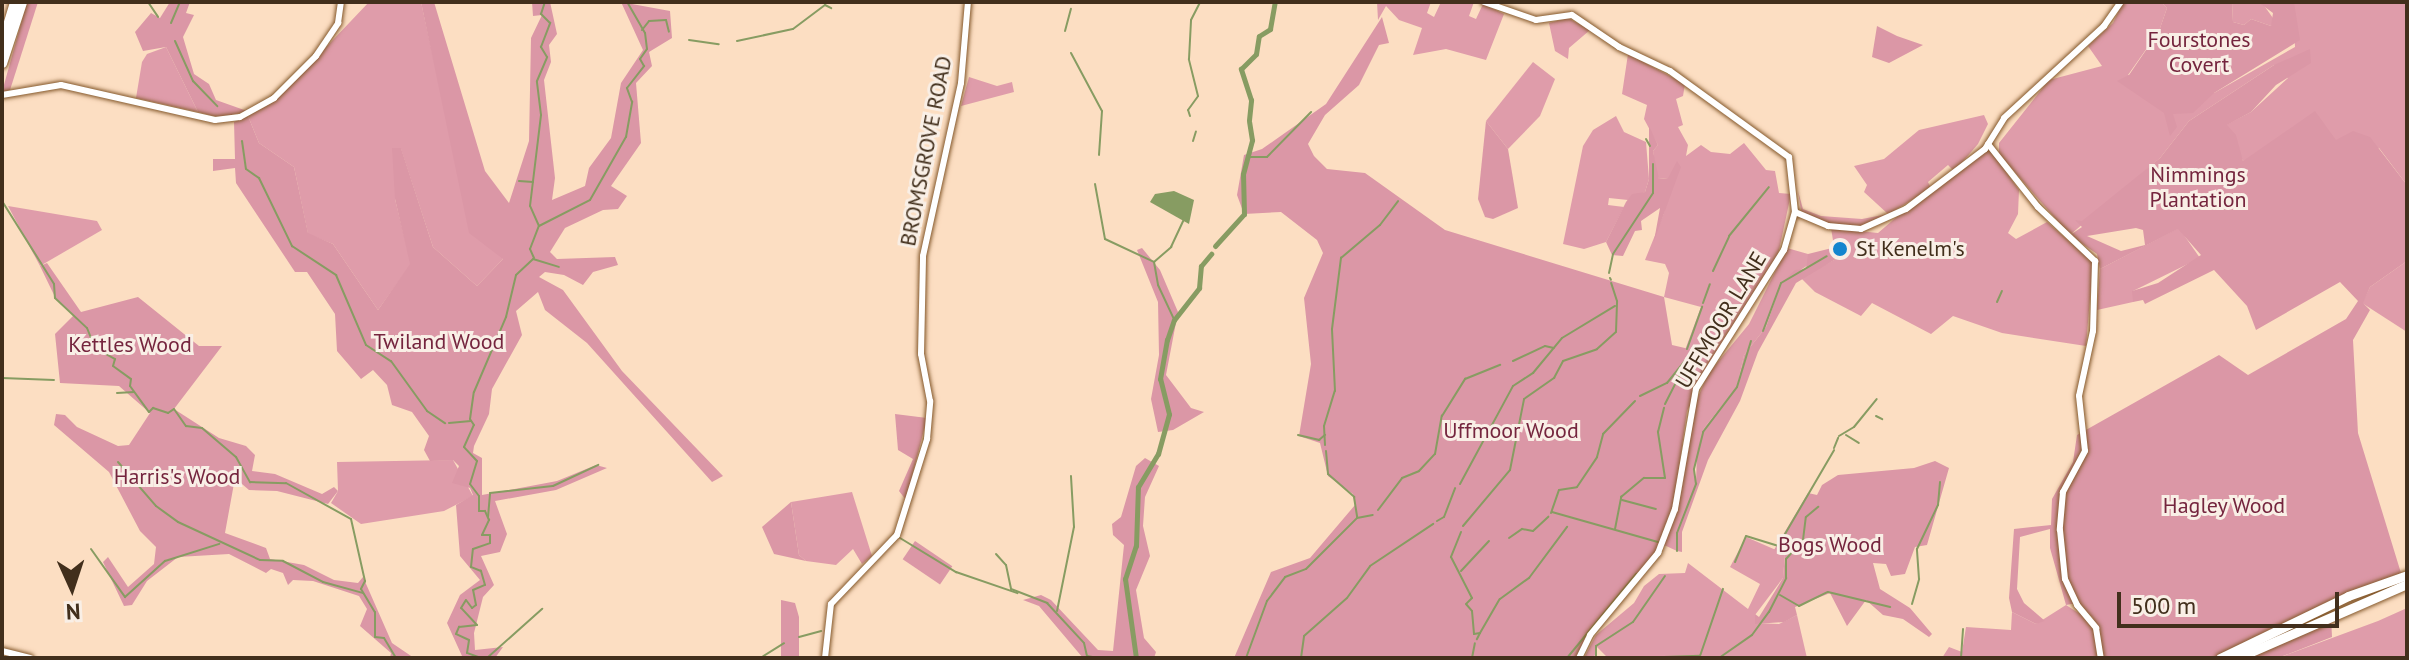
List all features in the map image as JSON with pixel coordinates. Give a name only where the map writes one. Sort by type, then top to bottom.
[{"type":"highway","points":[[2,41],[14,2]]},
{"type":"highway","points":[[2,63],[22,2]]},
{"type":"highway","points":[[2220,658],[2348,596],[2407,575]]},
{"type":"highway","points":[[2237,658],[2407,584]]},
{"type":"street","points":[[2,95],[61,85],[215,120],[240,117],[274,98],[316,56],[338,23],[341,2]]},
{"type":"street","name":"BROMSGROVE ROAD","points":[[825,658],[831,604],[897,535],[927,439],[930,401],[921,354],[923,256],[961,83],[968,2]]},
{"type":"street","points":[[1484,2],[1536,20],[1572,15],[1619,47],[1670,71],[1789,157],[1795,210],[1825,226],[1867,229],[1920,199],[1988,144],[2004,118],[2104,26],[2121,2]]},
{"type":"street","points":[[1988,144],[2048,218],[2095,261],[2093,331],[2079,396],[2085,451],[2063,492],[2060,530],[2065,579],[2077,605],[2096,628],[2101,658]]},
{"type":"street","name":"UFFMOOR LANE","points":[[1579,658],[1590,635],[1658,553],[1675,509],[1696,389],[1784,250],[1795,210]]},
{"type":"street","points":[[2,651],[30,658]]},
{"type":"shaded area","points":[[369,2],[421,2],[441,93],[503,259],[477,286],[433,247],[401,149],[395,199],[411,264],[378,310],[333,244],[308,234],[294,167],[259,143],[248,116],[275,101]]},
{"type":"shaded area","points":[[1377,2],[1431,2],[1427,13],[1434,17],[1441,2],[1474,2],[1469,16],[1476,19],[1483,4],[1504,14],[1486,60],[1446,49],[1413,55],[1422,28],[1399,20],[1386,6],[1378,20]]},
{"type":"shaded area","points":[[2123,2],[2161,2],[2167,8],[2159,31],[2128,75],[2214,93],[2295,47],[2293,2],[2407,2],[2407,185],[2379,148],[2336,141],[2243,161],[2226,125],[2251,112],[2288,78],[2274,65],[2189,121],[2160,158],[2070,235],[1999,154],[1999,143],[2049,80],[2102,66],[2088,46],[2113,23]]},
{"type":"shaded area","points":[[2232,2],[2263,4],[2275,21],[2271,26],[2251,19],[2244,25],[2233,22]]},
{"type":"shaded area","points":[[1568,18],[1590,30],[1569,48],[1568,59],[1555,51],[1549,23]]},
{"type":"shaded area","points":[[166,47],[198,112],[136,98],[142,62],[147,54]]},
{"type":"shaded area","points":[[1628,54],[1685,84],[1683,96],[1676,99],[1683,125],[1678,127],[1688,145],[1686,156],[1701,145],[1711,152],[1730,154],[1744,143],[1766,170],[1775,171],[1779,193],[1791,194],[1778,255],[1715,355],[1685,350],[1701,307],[1664,297],[1669,273],[1665,264],[1645,260],[1664,213],[1668,178],[1659,179],[1656,173],[1653,151],[1658,145],[1644,119],[1647,105],[1622,94]]},
{"type":"shaded area","points":[[1533,62],[1555,79],[1540,116],[1508,149],[1486,121]]},
{"type":"shaded area","points":[[969,77],[997,86],[1012,82],[1014,92],[961,106]]},
{"type":"shaded area","points":[[1984,115],[1988,124],[1978,144],[1959,166],[1953,170],[1948,165],[1928,182],[1931,188],[1988,147],[2019,190],[2018,214],[2008,233],[2016,239],[2047,222],[2093,262],[2086,346],[2002,333],[1953,316],[1931,334],[1872,303],[1861,316],[1815,292],[1801,278],[1836,259],[1831,228],[1878,233],[1928,190],[1866,228],[1827,225],[1801,211],[1798,191],[1803,209],[1821,216],[1862,219],[1888,214],[1864,192],[1867,185],[1854,166],[1884,159],[1919,130]]},
{"type":"shaded area","points":[[1616,116],[1624,132],[1646,142],[1649,179],[1645,192],[1628,200],[1609,198],[1608,205],[1624,207],[1606,242],[1584,249],[1563,244],[1583,146],[1593,130]]},
{"type":"shaded area","points":[[1174,191],[1194,200],[1189,224],[1150,202],[1155,194]]},
{"type":"shaded area","points":[[8,206],[97,221],[102,230],[40,266]]},
{"type":"shaded area","points":[[2179,228],[2200,258],[2133,291],[2133,302],[2097,310],[2100,269]]},
{"type":"shaded area","points":[[1787,248],[1808,254],[1808,265],[1781,283],[1766,327],[1744,355],[1737,387],[1704,428],[1694,469],[1696,484],[1677,533],[1677,551],[1664,545],[1698,397],[1708,374],[1749,324]]},
{"type":"shaded area","points":[[2407,261],[2407,332],[2362,303],[2370,287]]},
{"type":"shaded area","points":[[453,460],[473,496],[444,511],[361,524],[331,503],[338,491],[337,462]]},
{"type":"shaded area","points":[[852,492],[872,556],[862,564],[853,549],[836,565],[806,561],[799,555],[791,502]]},
{"type":"shaded area","points":[[1746,537],[1785,554],[1783,578],[1755,615],[1755,623],[1779,624],[1797,615],[1807,658],[1599,658],[1607,657],[1597,647],[1594,658],[1584,658],[1596,635],[1634,603],[1644,586],[1659,574],[1685,573],[1688,563],[1748,609],[1760,584],[1730,567]]},
{"type":"shaded area","points":[[2066,605],[2091,621],[2100,658],[1942,658],[1949,647],[1962,652],[1966,627],[2011,630],[2012,612],[2036,624]]},
{"type":"shaded area","points":[[2407,608],[2407,658],[2278,658],[2378,621]]},
{"type":"green space","points":[[27,2],[38,2],[10,90],[2,92]]},
{"type":"green space","points":[[170,2],[190,2],[186,13],[194,15],[183,37],[194,74],[209,84],[216,100],[247,111],[221,118],[198,112],[166,47],[143,51],[135,32],[151,13],[160,18]]},
{"type":"green space","name":"Twiland Wood","points":[[421,2],[434,2],[485,171],[509,203],[529,141],[531,38],[542,15],[533,16],[532,2],[550,2],[557,34],[549,45],[551,62],[544,80],[555,178],[552,200],[585,186],[589,168],[611,138],[621,83],[643,50],[621,2],[670,11],[672,38],[649,52],[652,66],[636,83],[641,143],[611,186],[627,196],[618,209],[603,210],[565,228],[550,252],[557,259],[615,257],[618,265],[593,272],[583,285],[564,275],[545,272],[539,277],[563,290],[622,371],[723,476],[712,482],[587,343],[545,310],[538,292],[516,311],[522,335],[492,389],[489,414],[474,446],[473,453],[482,458],[482,495],[557,481],[596,465],[607,468],[556,490],[495,501],[507,534],[500,552],[481,556],[494,585],[483,597],[474,633],[475,650],[503,647],[495,658],[462,656],[447,623],[460,595],[480,580],[460,556],[456,505],[473,495],[470,488],[452,483],[459,466],[453,460],[430,461],[424,450],[429,436],[412,412],[392,405],[387,385],[373,370],[361,379],[337,351],[335,314],[307,272],[295,272],[236,183],[235,168],[213,171],[213,159],[235,159],[234,122],[248,116],[259,143],[294,167],[308,233],[333,244],[378,310],[410,264],[395,199],[392,148],[401,148],[433,247],[477,286],[503,259],[469,233]]},
{"type":"green space","name":"Fourstones Covert","points":[[2161,2],[2232,2],[2233,22],[2244,25],[2251,19],[2271,26],[2273,13],[2258,2],[2294,2],[2300,40],[2214,93],[2193,113],[2173,114],[2177,127],[2170,136],[2164,113],[2117,81],[2129,75],[2159,31],[2167,8]]},
{"type":"green space","name":"Uffmoor Wood","points":[[1382,17],[1389,43],[1379,45],[1359,85],[1325,115],[1308,144],[1314,156],[1327,169],[1365,173],[1445,230],[1664,297],[1672,345],[1715,355],[1687,411],[1673,510],[1660,545],[1617,604],[1591,627],[1577,658],[1234,658],[1271,572],[1310,558],[1355,505],[1353,494],[1328,476],[1320,443],[1299,436],[1311,364],[1304,298],[1323,253],[1317,240],[1281,212],[1244,214],[1237,195],[1244,155],[1262,149],[1326,104]]},
{"type":"green space","points":[[1877,26],[1923,45],[1889,63],[1872,57]]},
{"type":"green space","name":"Hagley Wood","points":[[2310,49],[2311,63],[2276,85],[2251,112],[2227,125],[2236,135],[2243,161],[2315,111],[2336,140],[2353,131],[2370,137],[2407,185],[2407,261],[2370,287],[2363,303],[2370,310],[2353,340],[2358,433],[2401,573],[2212,658],[2104,658],[2093,618],[2077,603],[2066,605],[2050,548],[2050,529],[2020,537],[2017,589],[2024,603],[2045,621],[2036,624],[2012,612],[2009,598],[2014,529],[2051,525],[2052,499],[2073,462],[2077,435],[2219,355],[2248,375],[2346,319],[2358,301],[2340,282],[2256,330],[2247,306],[2214,270],[2145,304],[2143,300],[2133,302],[2132,291],[2158,283],[2201,255],[2178,229],[2100,269],[2097,254],[2070,235],[2082,227],[2075,220],[2082,221],[2160,158],[2189,121],[2274,65]],"holes":[[[2136,228],[2143,230],[2145,245],[2121,251],[2087,236]]]},
{"type":"green space","points":[[1486,121],[1508,149],[1518,208],[1493,219],[1485,217],[1478,199]]},
{"type":"green space","points":[[1649,126],[1658,145],[1653,151],[1659,179],[1668,178],[1677,161],[1681,167],[1654,241],[1660,208],[1641,221],[1642,230],[1635,231],[1623,256],[1612,255],[1606,242],[1626,202],[1632,194],[1645,192],[1649,179]]},
{"type":"green space","points":[[1142,248],[1160,270],[1178,312],[1166,375],[1191,408],[1204,412],[1173,430],[1158,432],[1151,399],[1159,355],[1158,302],[1137,250]]},
{"type":"green space","points":[[1832,248],[1836,259],[1796,283],[1758,352],[1740,401],[1708,460],[1682,532],[1682,552],[1677,551],[1677,533],[1696,484],[1697,449],[1704,428],[1737,387],[1744,355],[1766,327],[1781,283],[1795,270],[1806,269],[1808,254]]},
{"type":"green space","points":[[47,263],[81,312],[138,297],[199,346],[222,346],[174,409],[219,438],[246,446],[255,455],[252,471],[275,474],[322,494],[334,487],[338,491],[328,504],[277,491],[249,490],[235,478],[225,533],[266,548],[270,559],[304,565],[334,580],[358,583],[363,577],[392,643],[414,658],[390,658],[391,653],[360,626],[367,609],[359,596],[313,581],[293,580],[288,585],[283,573],[271,569],[266,573],[229,554],[178,557],[147,581],[132,605],[124,606],[103,562],[108,557],[128,587],[154,564],[156,547],[140,531],[109,472],[54,425],[56,414],[65,415],[77,427],[118,446],[129,445],[150,413],[119,386],[60,383],[55,334],[74,315],[55,297],[40,266]]},
{"type":"green space","points":[[895,414],[927,418],[906,500],[899,491],[913,459],[898,450]]},
{"type":"green space","points":[[1145,458],[1159,466],[1145,497],[1143,526],[1150,556],[1136,590],[1144,638],[1156,652],[1154,658],[1083,658],[1039,606],[1023,600],[1041,595],[1051,600],[1098,650],[1113,651],[1124,545],[1113,535],[1112,524],[1121,517],[1136,466]]},
{"type":"green space","name":"Bogs Wood","points":[[1935,461],[1949,468],[1927,545],[1915,547],[1905,574],[1891,576],[1886,564],[1873,563],[1880,589],[1910,608],[1932,634],[1929,637],[1903,619],[1883,615],[1866,600],[1847,626],[1830,593],[1795,607],[1797,615],[1784,622],[1755,624],[1755,614],[1759,617],[1783,578],[1785,554],[1774,550],[1808,493],[1817,495],[1822,485],[1838,475],[1914,468]]},
{"type":"green space","points":[[791,502],[799,555],[806,561],[774,554],[762,527]]},
{"type":"green space","points":[[915,541],[952,566],[940,584],[903,559]]},
{"type":"green space","points":[[781,600],[795,603],[799,617],[799,658],[781,658]]},
{"type":"green space","points":[[2331,617],[2332,637],[2278,658],[2243,658]]},
{"type":"waterway","points":[[148,2],[158,17]]},
{"type":"waterway","points":[[171,23],[180,2]]},
{"type":"waterway","points":[[534,258],[530,249],[539,226],[530,206],[541,115],[537,81],[547,57],[541,47],[550,23],[541,14],[545,2]]},
{"type":"waterway","points":[[539,226],[590,200],[626,137],[632,102],[627,88],[644,66],[640,59],[647,49],[645,33],[627,2]]},
{"type":"waterway","points":[[1190,116],[1188,110],[1198,96],[1189,59],[1191,20],[1200,2]]},
{"type":"waterway","points":[[1249,120],[1251,100],[1241,69],[1256,54],[1259,36],[1270,29],[1275,2]]},
{"type":"waterway","points":[[737,41],[793,29],[825,5],[831,8]]},
{"type":"waterway","points":[[1065,31],[1071,9]]},
{"type":"waterway","points":[[642,30],[649,21],[666,20],[669,32]]},
{"type":"waterway","points":[[689,40],[719,44]]},
{"type":"waterway","points":[[175,41],[193,81],[217,106]]},
{"type":"waterway","points":[[1071,53],[1102,111],[1099,155]]},
{"type":"waterway","points":[[1248,157],[1267,157],[1311,112]]},
{"type":"waterway","points":[[1215,246],[1244,214],[1243,174],[1252,140],[1249,122]]},
{"type":"waterway","points":[[1193,141],[1196,131]]},
{"type":"waterway","points":[[1646,139],[1650,146]]},
{"type":"waterway","points":[[242,141],[246,169],[259,178],[292,246],[336,275],[366,345],[391,361],[427,411],[445,423]]},
{"type":"waterway","points":[[1609,273],[1613,254],[1653,193],[1653,164]]},
{"type":"waterway","points":[[519,181],[533,182]]},
{"type":"waterway","points":[[1095,184],[1105,239],[1154,262],[1158,285],[1174,320]]},
{"type":"waterway","points":[[1713,271],[1729,236],[1769,187]]},
{"type":"waterway","points":[[2,201],[54,284],[55,298],[87,328],[95,348],[115,359],[113,366],[131,379],[130,386],[149,412],[153,408],[168,413],[174,409],[186,426],[202,428],[236,457],[250,482],[286,483],[351,519],[365,581],[361,589],[375,612],[375,637],[384,638],[396,658]]},
{"type":"waterway","points":[[1325,445],[1324,426],[1335,391],[1332,329],[1341,258],[1380,225],[1398,201]]},
{"type":"waterway","points":[[1154,262],[1171,247],[1183,221]]},
{"type":"waterway","points":[[1136,658],[1125,579],[1136,546],[1138,487],[1158,454],[1169,414],[1160,379],[1167,340],[1174,320],[1199,288],[1201,266],[1211,254]]},
{"type":"waterway","points":[[1763,331],[1781,283],[1827,256]]},
{"type":"waterway","points":[[481,658],[467,653],[469,640],[456,634],[459,627],[477,625],[461,608],[466,600],[472,608],[476,605],[473,590],[485,585],[481,571],[471,567],[473,549],[490,543],[490,535],[482,535],[489,520],[485,511],[479,511],[479,496],[470,484],[477,461],[464,447],[474,425],[470,419],[474,392],[506,317],[516,275],[533,259],[559,267]]},
{"type":"waterway","points":[[1463,526],[1510,470],[1524,399],[1554,378],[1563,361],[1597,349],[1616,332],[1617,301],[1611,283]]},
{"type":"waterway","points":[[1703,303],[1710,284]]},
{"type":"waterway","points":[[1997,302],[2002,291]]},
{"type":"waterway","points":[[1460,484],[1513,386],[1533,373],[1562,338],[1615,306]]},
{"type":"waterway","points":[[1687,349],[1702,307]]},
{"type":"waterway","points":[[1677,551],[1677,533],[1696,484],[1694,469],[1703,432],[1737,387],[1751,341]]},
{"type":"waterway","points":[[1513,361],[1545,346],[1554,348]]},
{"type":"waterway","points":[[1640,396],[1667,383],[1692,352]]},
{"type":"waterway","points":[[1378,510],[1402,478],[1419,471],[1435,454],[1442,416],[1465,379],[1500,365]]},
{"type":"waterway","points":[[1665,404],[1679,376]]},
{"type":"waterway","points":[[2,378],[54,380]]},
{"type":"waterway","points":[[117,393],[134,392]]},
{"type":"waterway","points":[[1839,436],[1854,427],[1877,399]]},
{"type":"waterway","points":[[1551,513],[1559,490],[1577,487],[1597,457],[1603,434],[1635,401]]},
{"type":"waterway","points":[[1615,529],[1621,497],[1644,478],[1665,478],[1658,432],[1664,408]]},
{"type":"waterway","points":[[1876,416],[1882,419]]},
{"type":"waterway","points":[[449,423],[471,421]]},
{"type":"waterway","points":[[1298,435],[1319,440],[1325,435]]},
{"type":"waterway","points":[[1846,435],[1859,443]]},
{"type":"waterway","points":[[1834,448],[1838,438]]},
{"type":"waterway","points":[[1735,562],[1746,536],[1778,546],[1834,450]]},
{"type":"waterway","points":[[1326,451],[1328,474],[1354,497],[1357,517]]},
{"type":"waterway","points":[[118,462],[156,506],[178,522],[260,560],[283,561],[323,582],[363,593]]},
{"type":"waterway","points":[[488,517],[490,493],[553,486],[598,465]]},
{"type":"waterway","points":[[1057,611],[1074,527],[1071,476]]},
{"type":"waterway","points":[[1912,604],[1919,579],[1917,549],[1938,505],[1940,482]]},
{"type":"waterway","points":[[1437,521],[1444,517],[1455,488]]},
{"type":"waterway","points":[[1622,500],[1656,509]]},
{"type":"waterway","points":[[1719,658],[1752,635],[1769,612],[1786,578],[1786,559],[1803,540],[1806,517],[1818,507]]},
{"type":"waterway","points":[[1552,512],[1658,542]]},
{"type":"waterway","points":[[1246,658],[1267,601],[1285,577],[1306,569],[1357,518],[1373,515]]},
{"type":"waterway","points":[[1509,538],[1522,529],[1533,531],[1548,517]]},
{"type":"waterway","points":[[1301,658],[1304,636],[1347,598],[1370,566],[1433,524]]},
{"type":"waterway","points":[[1480,633],[1500,599],[1529,578],[1567,527]]},
{"type":"waterway","points":[[1461,532],[1451,557],[1472,598],[1466,604],[1472,611],[1474,634],[1480,633],[1477,639]]},
{"type":"waterway","points":[[900,538],[956,572],[1017,593]]},
{"type":"waterway","points":[[1461,571],[1489,541]]},
{"type":"waterway","points":[[91,549],[125,597],[165,561],[219,544]]},
{"type":"waterway","points":[[996,554],[1006,565],[1011,589],[1047,603],[1084,643],[1087,656],[1098,658]]},
{"type":"waterway","points":[[1567,658],[1636,574]]},
{"type":"waterway","points":[[1596,658],[1596,646],[1633,622],[1665,576]]},
{"type":"waterway","points":[[1664,657],[1700,656],[1723,589]]},
{"type":"waterway","points":[[1780,595],[1799,606],[1828,592],[1890,607]]},
{"type":"waterway","points":[[487,658],[542,609]]},
{"type":"waterway","points":[[1961,658],[1963,629]]},
{"type":"waterway","points":[[799,637],[821,631]]},
{"type":"waterway","points":[[762,657],[784,643]]},
{"type":"waterway","points":[[1472,658],[1475,643]]},
{"type":"waterway","points":[[1605,657],[1609,658]]},
{"type":"waterway","points":[[1644,658],[1661,657]]},
{"type":"place","name":"St Kenelm's","points":[[1840,249]]},
{"type":"park label","name":"Nimmings Plantation","points":[[2198,186]]},
{"type":"park label","name":"Kettles Wood","points":[[130,345]]},
{"type":"park label","name":"Harris's Wood","points":[[177,477]]}]
